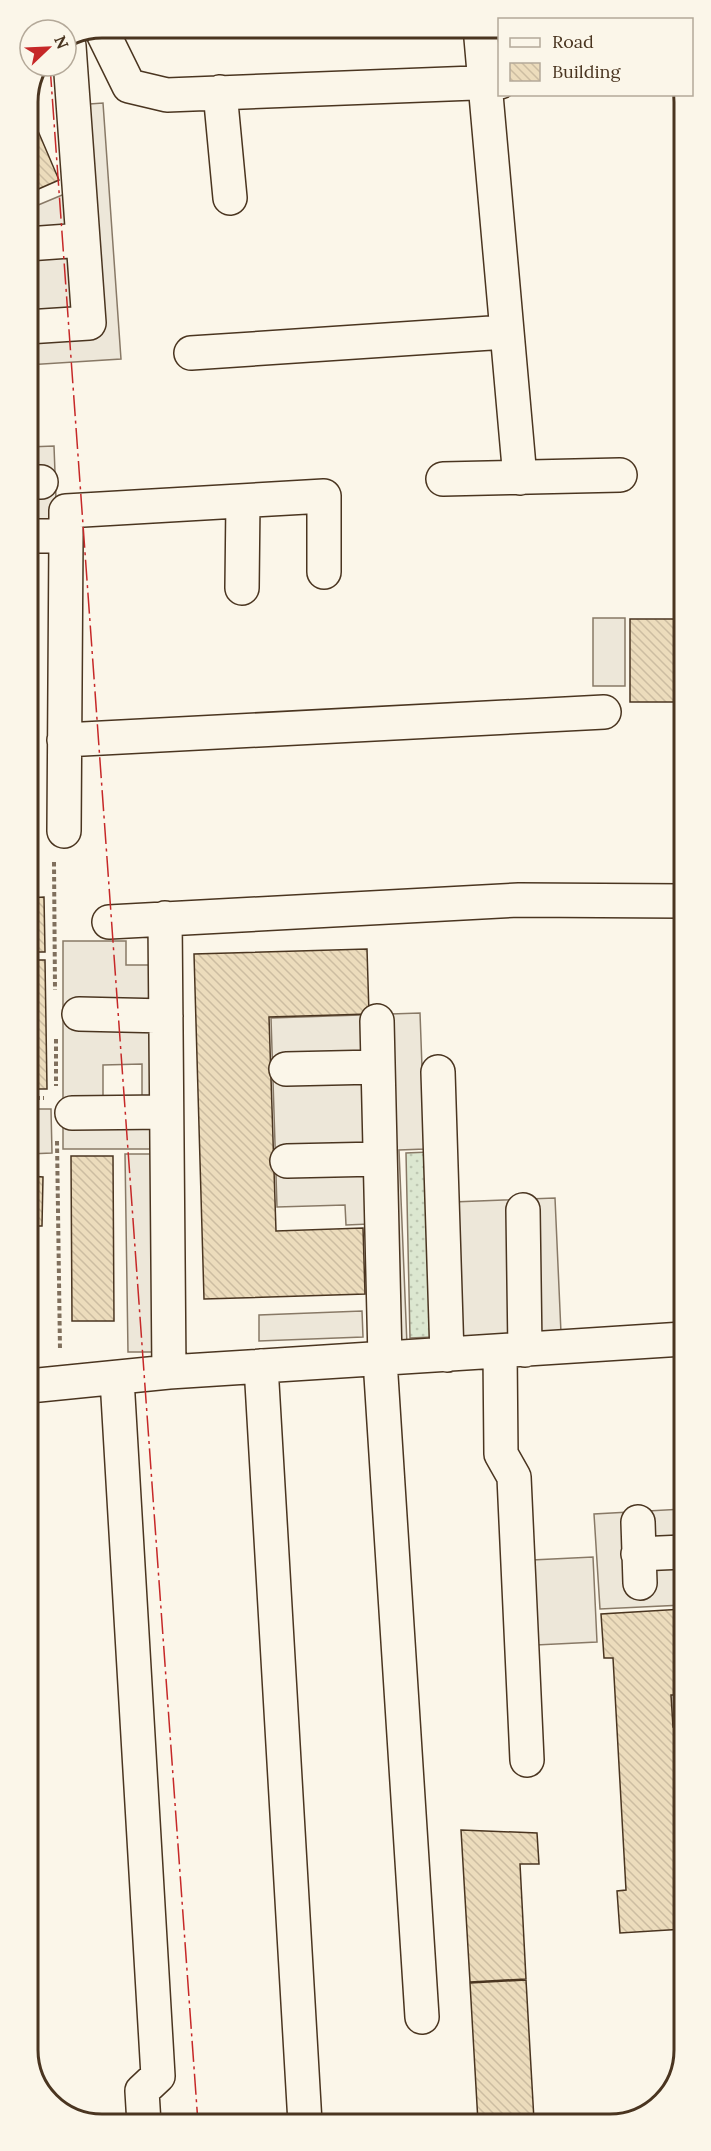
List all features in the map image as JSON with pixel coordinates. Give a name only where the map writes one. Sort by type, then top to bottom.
[{"type":"street","points":[[107,38],[129,86],[167,95],[493,82]]},
{"type":"street","points":[[483,38],[493,82],[506,332],[520,478]]},
{"type":"street","points":[[38,326],[89,323],[70,78]]},
{"type":"street","points":[[220,92],[230,198]]},
{"type":"street","points":[[38,243],[83,240]]},
{"type":"street","points":[[191,353],[506,332]]},
{"type":"street","points":[[443,479],[620,476]]},
{"type":"street","points":[[64,831],[66,511],[324,496],[324,572]]},
{"type":"street","points":[[242,588],[243,501]]},
{"type":"street","points":[[38,536],[66,536]]},
{"type":"street","points":[[64,740],[604,712]]},
{"type":"street","points":[[108,922],[519,900],[674,900]]},
{"type":"street","points":[[165,918],[169,1372]]},
{"type":"street","points":[[79,1014],[166,1016]]},
{"type":"street","points":[[376,1021],[383,1360],[422,2017]]},
{"type":"street","points":[[286,1069],[378,1067]]},
{"type":"street","points":[[438,1072],[447,1355]]},
{"type":"street","points":[[72,1113],[166,1112]]},
{"type":"street","points":[[287,1161],[380,1159]]},
{"type":"street","points":[[523,1210],[513,1351],[501,1454],[514,1477],[527,1760]]},
{"type":"street","points":[[38,1385],[169,1372],[674,1341]]},
{"type":"street","points":[[261,1366],[304,2113]]},
{"type":"street","points":[[117,1379],[158,2076],[142,2091],[143,2113]]},
{"type":"street","points":[[639,1553],[674,1552]]},
{"type":"green space","points":[[429,1152],[433,1337],[410,1338],[406,1153]]},
{"type":"shaded area","points":[[103,103],[121,359],[38,364],[38,205],[67,193],[61,106]]},
{"type":"shaded area","points":[[54,446],[57,526],[38,526],[38,447]]},
{"type":"shaded area","points":[[593,618],[625,618],[625,686],[593,686]]},
{"type":"shaded area","points":[[63,941],[126,941],[126,965],[156,965],[156,1149],[63,1149]],"holes":[[[142,1064],[142,1100],[103,1099],[103,1065]]]},
{"type":"shaded area","points":[[420,1013],[425,1149],[399,1150],[407,1345],[373,1346],[369,1224],[346,1225],[345,1205],[277,1207],[271,1018]]},
{"type":"shaded area","points":[[38,1109],[51,1109],[52,1153],[38,1154]]},
{"type":"shaded area","points":[[125,1154],[154,1154],[157,1352],[128,1352]]},
{"type":"shaded area","points":[[555,1198],[561,1333],[458,1337],[453,1202]]},
{"type":"shaded area","points":[[362,1311],[363,1337],[259,1341],[259,1315]]},
{"type":"shaded area","points":[[674,1510],[674,1605],[600,1609],[594,1514]]},
{"type":"shaded area","points":[[593,1557],[597,1642],[536,1645],[532,1560]]},
{"type":"building","points":[[38,131],[59,180],[38,189]]},
{"type":"building","points":[[630,619],[674,619],[674,702],[630,702]]},
{"type":"building","points":[[38,897],[44,897],[45,952],[38,952]]},
{"type":"building","points":[[367,949],[369,1014],[269,1017],[276,1231],[363,1228],[365,1294],[204,1299],[194,954]]},
{"type":"building","points":[[38,960],[45,960],[47,1089],[38,1089]]},
{"type":"building","points":[[71,1156],[113,1156],[114,1321],[72,1321]]},
{"type":"building","points":[[38,1177],[43,1177],[42,1226],[38,1226]]},
{"type":"building","points":[[674,1610],[674,1695],[671,1695],[674,1727],[674,1930],[620,1933],[617,1891],[626,1890],[613,1658],[604,1658],[601,1614]]},
{"type":"building","points":[[461,1830],[537,1833],[539,1864],[520,1864],[526,1979],[470,1982]]},
{"type":"building","points":[[526,1980],[534,2114],[478,2114],[470,1983]]},
{"type":"power","points":[[51,78],[197,2113]]}]
